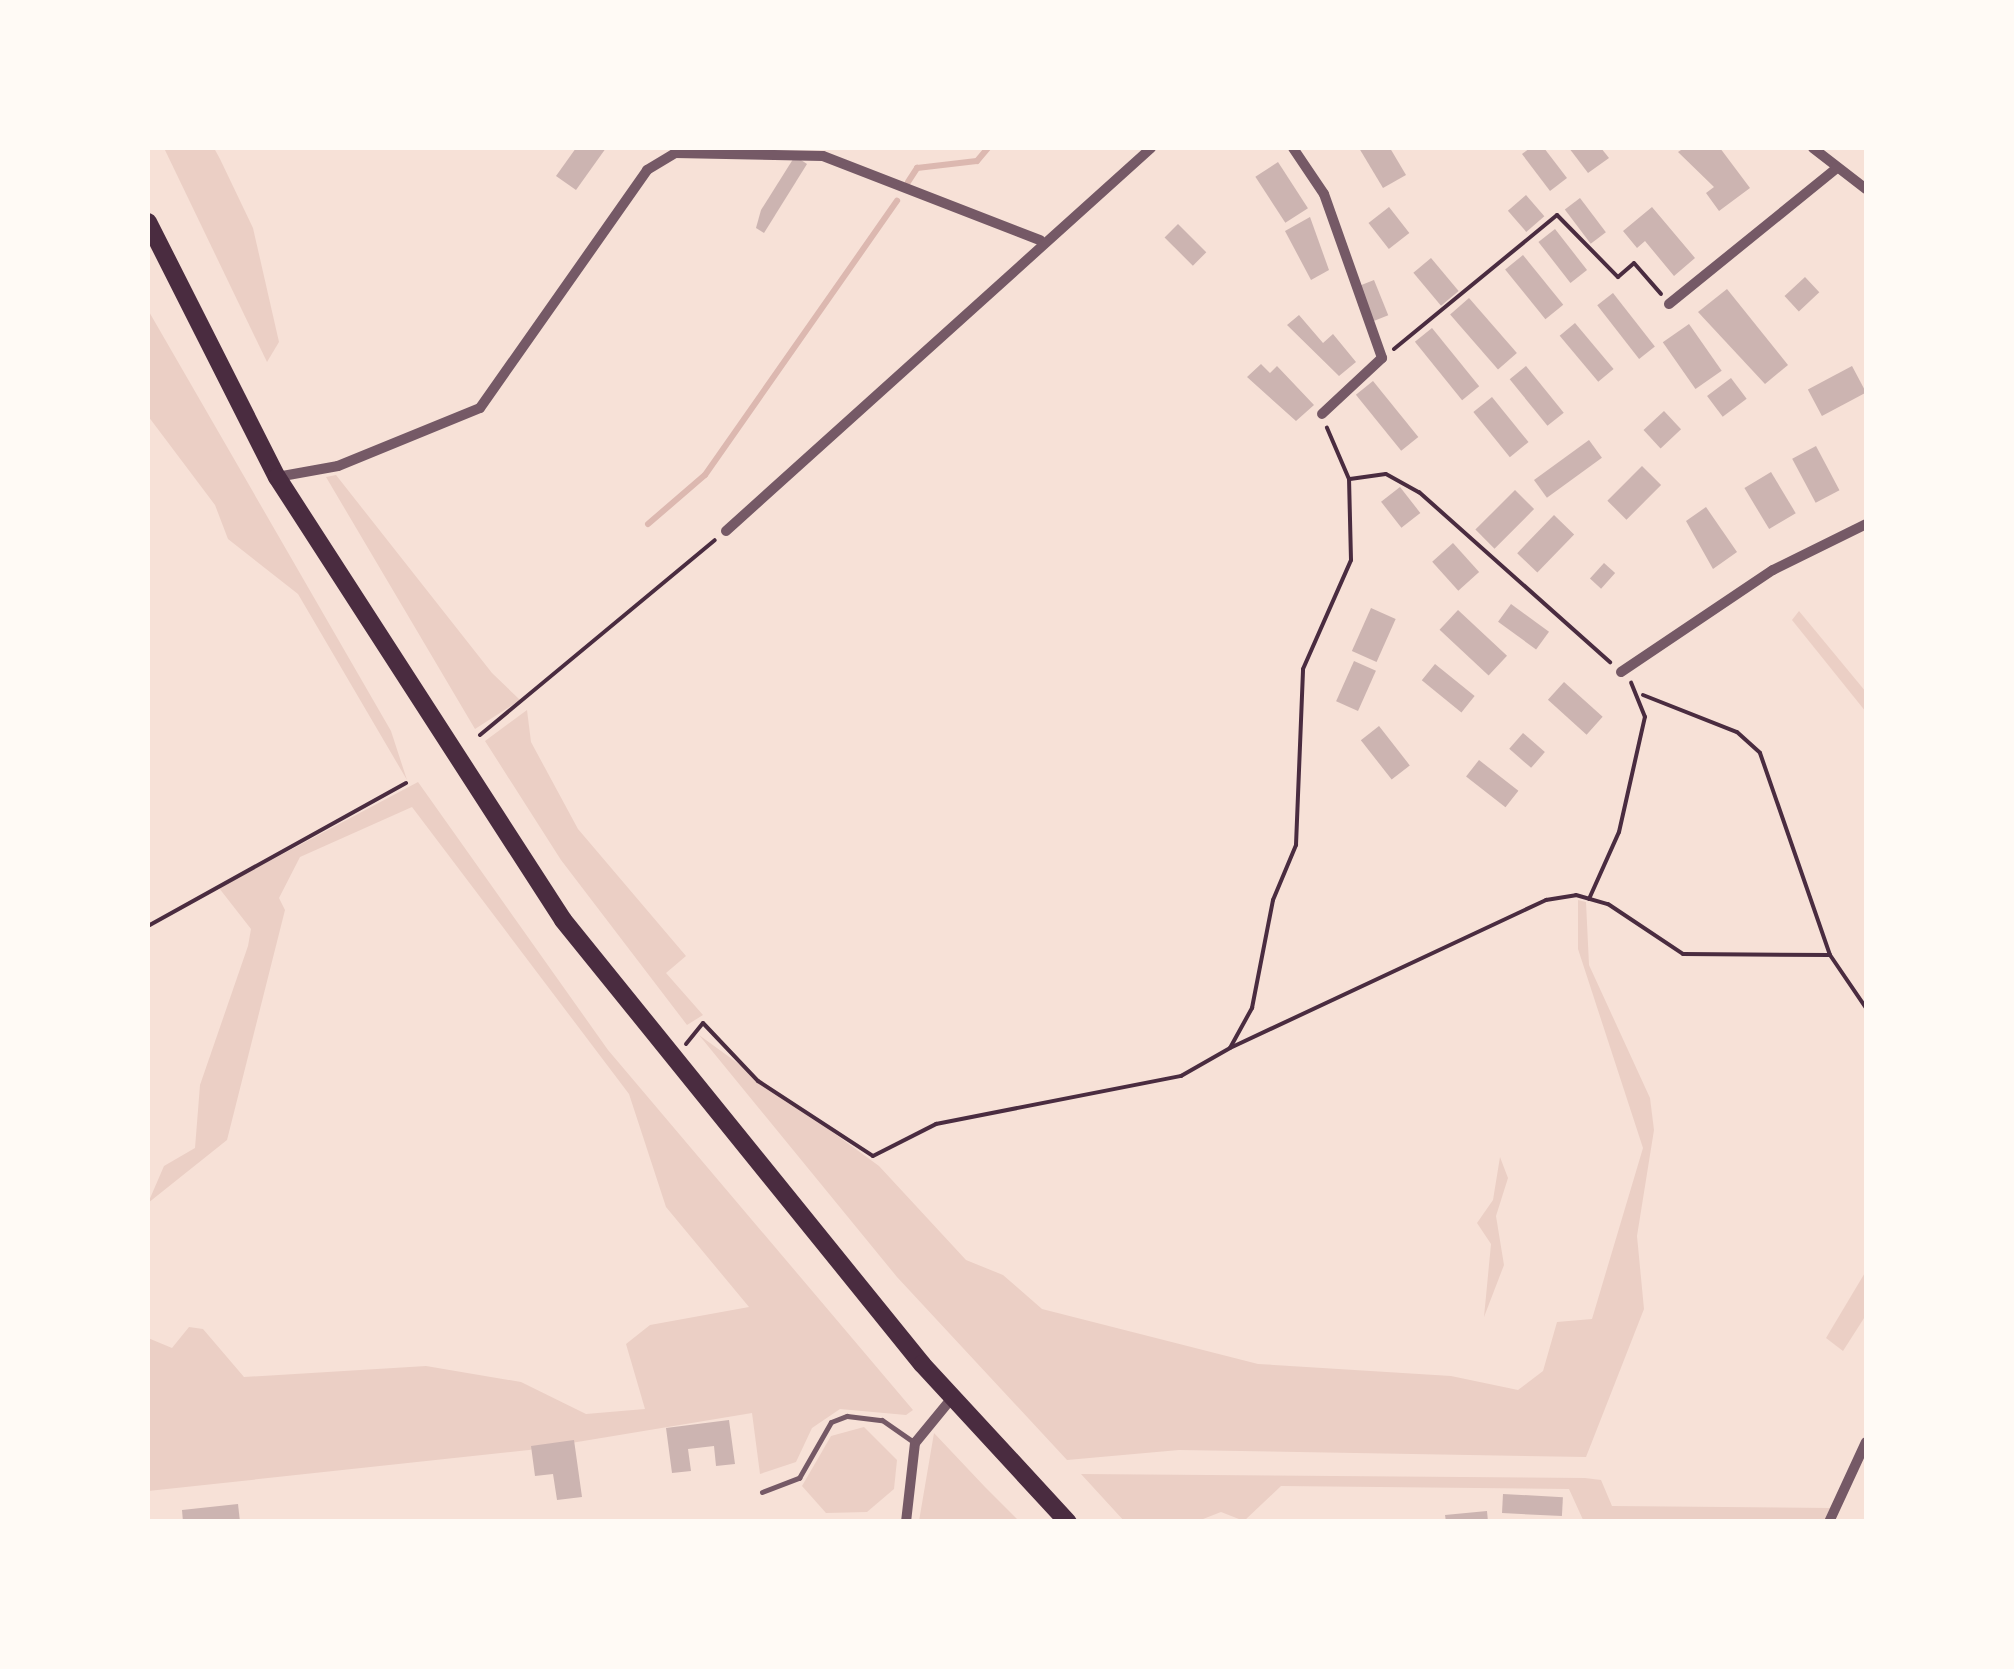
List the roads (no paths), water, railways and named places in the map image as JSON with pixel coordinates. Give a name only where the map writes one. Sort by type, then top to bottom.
[{"type":"highway","points":[[148,222],[278,477],[459,772],[674,1060],[952,1398],[1068,1522]]},
{"type":"street","points":[[726,531],[1040,240],[1151,148]]},
{"type":"street","points":[[1294,148],[1324,194],[1382,358],[1322,414]]},
{"type":"street","points":[[1813,148],[1866,189]]},
{"type":"street","points":[[278,477],[338,466],[480,408],[647,170],[675,153],[824,152],[1040,240]]},
{"type":"street","points":[[1669,304],[1836,169]]},
{"type":"street","points":[[1621,672],[1773,570],[1866,524]]},
{"type":"street","points":[[906,1522],[915,1444],[952,1398]]},
{"type":"street","points":[[1828,1522],[1866,1442]]},
{"type":"lane","points":[[762,1492],[799,1478],[815,1442],[847,1416],[882,1420],[915,1444]]},
{"type":"waterway","points":[[908,182],[917,168],[977,161],[988,148]]},
{"type":"waterway","points":[[648,524],[705,475],[897,201]]}]
